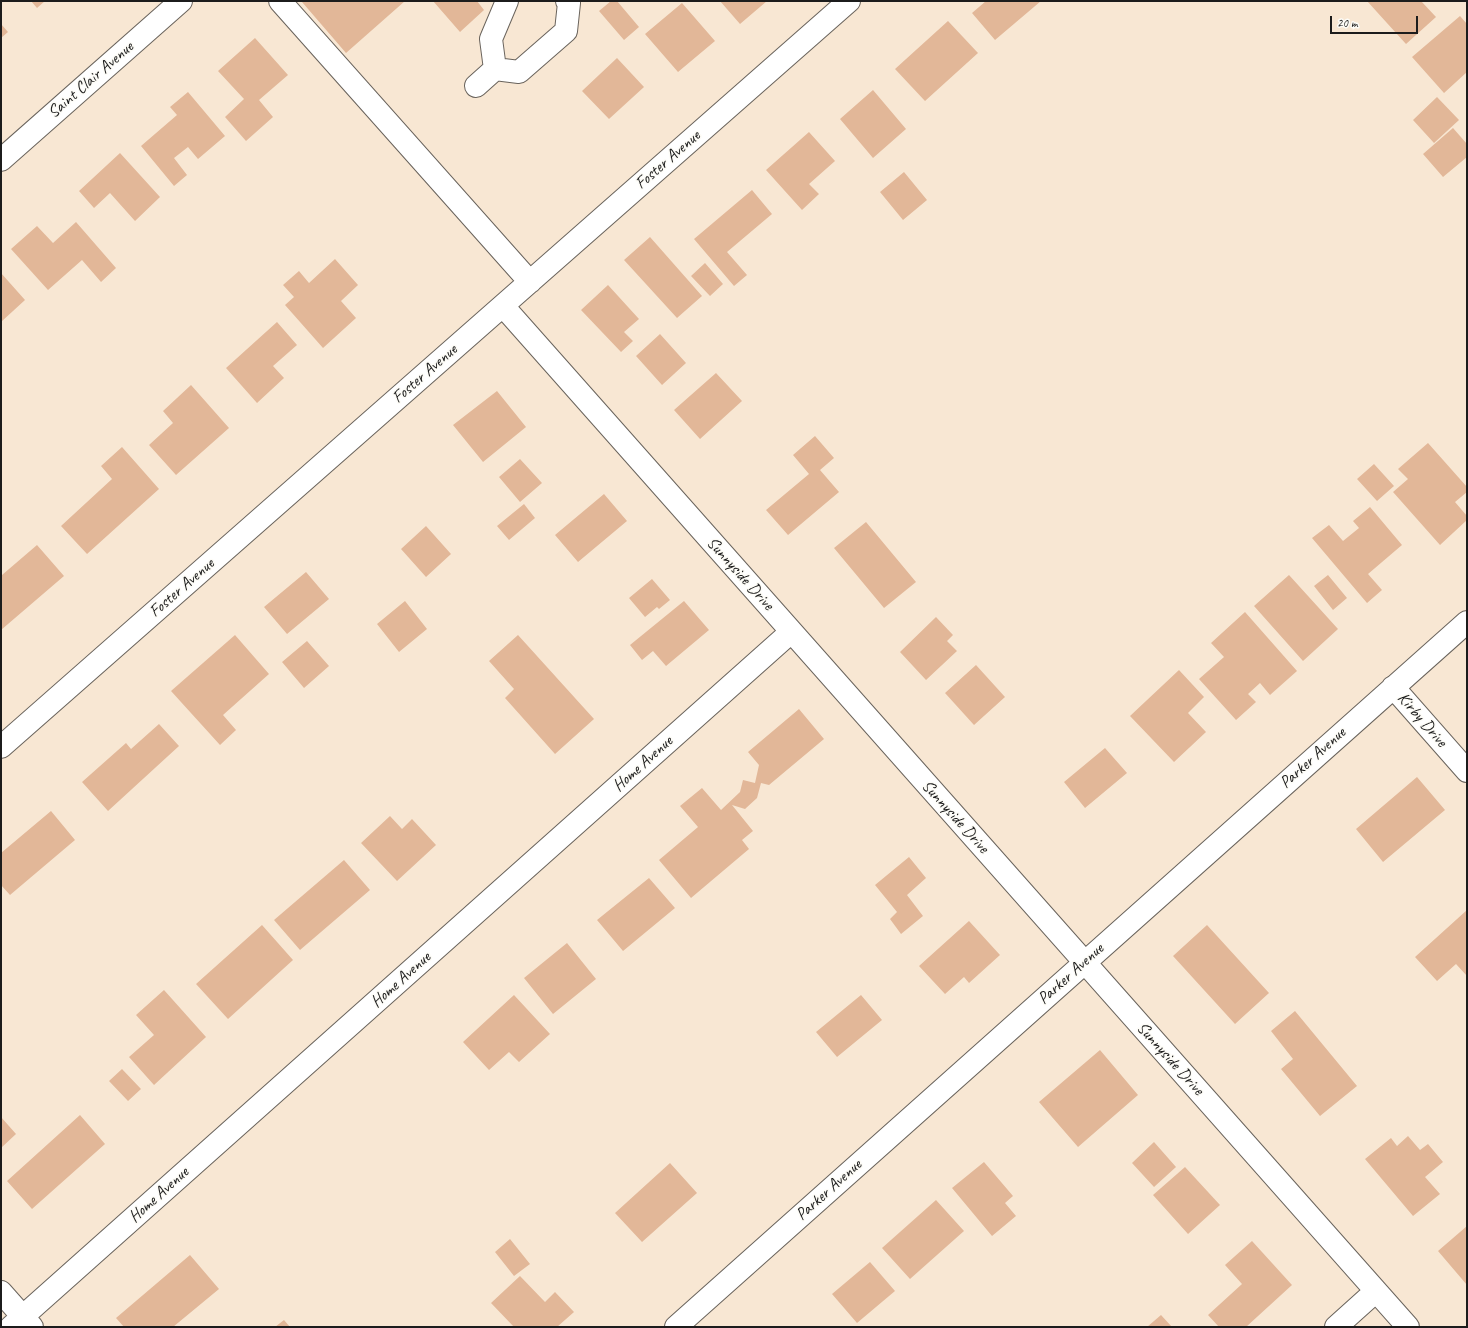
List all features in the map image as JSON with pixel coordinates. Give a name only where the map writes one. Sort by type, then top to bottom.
[{"type":"street","name":"Saint Clair Avenue","points":[[1,160],[180,1]]},
{"type":"street","points":[[280,1],[530,282]]},
{"type":"street","points":[[495,69],[491,39],[507,1]]},
{"type":"street","points":[[476,86],[495,69],[519,72],[566,31],[569,3],[567,1]]},
{"type":"street","name":"Foster Avenue","points":[[1,747],[849,1]]},
{"type":"street","name":"Sunnyside Drive","points":[[502,306],[1408,1327]]},
{"type":"street","name":"Parker Avenue","points":[[676,1327],[1467,622]]},
{"type":"street","name":"Home Avenue","points":[[22,1323],[792,632]]},
{"type":"street","name":"Kirby Drive","points":[[1393,687],[1467,771]]},
{"type":"street","points":[[1336,1327],[1376,1291]]},
{"type":"street","points":[[1,1292],[22,1323]]},
{"type":"building","points":[[31,1],[45,1],[37,8]]},
{"type":"building","points":[[405,1],[346,53],[302,2]]},
{"type":"building","points":[[433,1],[477,1],[484,10],[460,32]]},
{"type":"building","points":[[611,1],[617,1],[639,27],[624,40],[599,11]]},
{"type":"building","points":[[720,1],[767,1],[740,24]]},
{"type":"building","points":[[986,1],[1041,1],[995,40],[972,13]]},
{"type":"building","points":[[1367,1],[1421,1],[1436,17],[1406,44]]},
{"type":"building","points":[[682,3],[715,41],[678,72],[645,34]]},
{"type":"building","points":[[1460,16],[1467,24],[1467,72],[1444,93],[1412,57]]},
{"type":"building","points":[[948,21],[978,53],[925,101],[895,69]]},
{"type":"building","points":[[1,24],[8,32],[1,38]]},
{"type":"building","points":[[255,38],[288,75],[259,100],[273,117],[246,141],[225,117],[244,99],[218,71]]},
{"type":"building","points":[[617,58],[644,87],[609,119],[582,91]]},
{"type":"building","points":[[873,90],[906,129],[873,158],[840,119]]},
{"type":"building","points":[[188,92],[225,136],[198,159],[188,147],[174,158],[187,175],[174,186],[141,146],[177,115],[170,107]]},
{"type":"building","points":[[1437,97],[1459,120],[1434,143],[1413,120]]},
{"type":"building","points":[[1453,128],[1467,144],[1467,157],[1443,177],[1423,154]]},
{"type":"building","points":[[809,132],[835,161],[809,184],[819,194],[802,210],[766,170]]},
{"type":"building","points":[[120,153],[160,197],[135,221],[110,193],[94,208],[79,191]]},
{"type":"building","points":[[904,172],[927,200],[903,220],[880,192]]},
{"type":"building","points":[[752,190],[772,214],[727,252],[747,275],[734,286],[694,239]]},
{"type":"building","points":[[76,222],[116,268],[101,282],[82,260],[48,290],[11,249],[37,226],[53,243]]},
{"type":"building","points":[[650,237],[702,296],[677,318],[624,260]]},
{"type":"building","points":[[335,259],[358,285],[341,301],[356,318],[323,348],[285,305],[294,297],[283,285],[299,271],[309,283]]},
{"type":"building","points":[[705,263],[723,284],[710,296],[691,276]]},
{"type":"building","points":[[1,273],[25,300],[1,322]]},
{"type":"building","points":[[608,285],[639,319],[624,332],[633,341],[621,352],[581,310]]},
{"type":"building","points":[[277,322],[297,345],[273,366],[284,378],[257,403],[226,368]]},
{"type":"building","points":[[660,334],[686,363],[662,385],[636,356]]},
{"type":"building","points":[[716,373],[742,401],[700,439],[674,410]]},
{"type":"building","points":[[191,385],[229,428],[176,475],[149,445],[173,423],[163,411]]},
{"type":"building","points":[[497,391],[526,427],[483,462],[453,425]]},
{"type":"building","points":[[815,436],[834,458],[820,470],[839,492],[788,535],[766,510],[809,474],[793,455]]},
{"type":"building","points":[[1428,443],[1467,487],[1467,492],[1455,502],[1467,516],[1467,520],[1440,545],[1393,492],[1408,479],[1398,469]]},
{"type":"building","points":[[122,447],[159,489],[87,554],[61,526],[112,479],[101,466]]},
{"type":"building","points":[[520,459],[542,483],[520,502],[499,477]]},
{"type":"building","points":[[1374,464],[1394,486],[1377,501],[1357,479]]},
{"type":"building","points":[[604,494],[627,521],[578,562],[555,535]]},
{"type":"building","points":[[524,504],[535,518],[509,540],[497,526]]},
{"type":"building","points":[[1370,507],[1402,545],[1368,574],[1382,590],[1367,603],[1312,538],[1329,525],[1343,541],[1359,528],[1353,521]]},
{"type":"building","points":[[866,522],[916,582],[884,608],[834,548]]},
{"type":"building","points":[[426,526],[451,554],[426,577],[401,549]]},
{"type":"building","points":[[37,545],[64,576],[1,630],[1,573],[2,575]]},
{"type":"building","points":[[306,572],[329,599],[287,634],[264,607]]},
{"type":"building","points":[[1289,575],[1338,629],[1303,661],[1254,606]]},
{"type":"building","points":[[1328,575],[1347,598],[1333,610],[1314,586]]},
{"type":"building","points":[[652,579],[670,600],[659,609],[657,607],[645,617],[629,598]]},
{"type":"building","points":[[405,601],[427,629],[399,652],[377,624]]},
{"type":"building","points":[[684,601],[709,630],[666,666],[653,651],[642,660],[630,645]]},
{"type":"building","points":[[1245,612],[1297,671],[1270,695],[1260,683],[1248,694],[1256,702],[1236,720],[1199,679],[1224,657],[1211,643]]},
{"type":"building","points":[[936,617],[953,635],[947,641],[957,651],[926,680],[900,652]]},
{"type":"building","points":[[235,635],[269,674],[223,715],[236,730],[220,745],[171,691]]},
{"type":"building","points":[[518,635],[594,719],[555,754],[505,698],[514,689],[489,661]]},
{"type":"building","points":[[307,641],[329,666],[304,688],[282,662]]},
{"type":"building","points":[[976,665],[1005,697],[974,725],[945,693]]},
{"type":"building","points":[[1179,670],[1204,697],[1188,713],[1206,732],[1174,762],[1130,716]]},
{"type":"building","points":[[799,709],[824,739],[769,785],[761,783],[757,798],[745,809],[732,805],[753,831],[742,840],[749,849],[691,898],[659,860],[698,827],[680,806],[702,788],[721,810],[740,792],[743,780],[755,783],[759,765],[748,752]]},
{"type":"building","points":[[159,724],[179,746],[108,811],[82,782],[126,743],[131,749]]},
{"type":"building","points":[[1105,748],[1127,773],[1085,808],[1064,782]]},
{"type":"building","points":[[1417,777],[1445,810],[1383,862],[1356,829]]},
{"type":"building","points":[[51,811],[75,840],[10,895],[1,885],[1,853]]},
{"type":"building","points":[[390,816],[402,829],[412,819],[436,845],[397,881],[361,843]]},
{"type":"building","points":[[909,857],[926,878],[907,895],[923,916],[901,934],[890,919],[897,912],[875,885]]},
{"type":"building","points":[[344,860],[370,890],[300,950],[274,920]]},
{"type":"building","points":[[649,878],[675,908],[623,951],[597,920]]},
{"type":"building","points":[[1467,910],[1467,976],[1456,964],[1437,981],[1415,957]]},
{"type":"building","points":[[969,921],[1000,955],[969,983],[964,977],[945,994],[919,966]]},
{"type":"building","points":[[262,925],[293,960],[228,1019],[196,984]]},
{"type":"building","points":[[1207,925],[1269,993],[1235,1024],[1173,956]]},
{"type":"building","points":[[567,943],[596,979],[553,1014],[524,978]]},
{"type":"building","points":[[164,990],[206,1037],[154,1085],[129,1057],[154,1035],[136,1015]]},
{"type":"building","points":[[514,995],[550,1034],[519,1062],[509,1052],[489,1070],[463,1042]]},
{"type":"building","points":[[861,995],[882,1020],[837,1057],[816,1032]]},
{"type":"building","points":[[1295,1011],[1357,1086],[1320,1116],[1281,1069],[1293,1059],[1271,1031]]},
{"type":"building","points":[[1100,1050],[1138,1095],[1078,1147],[1039,1102]]},
{"type":"building","points":[[122,1069],[141,1089],[128,1101],[109,1081]]},
{"type":"building","points":[[80,1115],[105,1144],[32,1209],[7,1181]]},
{"type":"building","points":[[1,1117],[16,1134],[1,1148]]},
{"type":"building","points":[[1408,1136],[1420,1150],[1428,1144],[1443,1162],[1425,1177],[1440,1194],[1413,1216],[1365,1159],[1391,1138],[1397,1146]]},
{"type":"building","points":[[1154,1142],[1176,1167],[1154,1187],[1132,1163]]},
{"type":"building","points":[[984,1162],[1013,1196],[1005,1203],[1016,1216],[992,1236],[952,1188]]},
{"type":"building","points":[[670,1163],[697,1193],[642,1242],[615,1213]]},
{"type":"building","points":[[1185,1167],[1220,1205],[1188,1234],[1153,1195]]},
{"type":"building","points":[[936,1200],[964,1231],[910,1279],[882,1248]]},
{"type":"building","points":[[1467,1226],[1467,1285],[1438,1251]]},
{"type":"building","points":[[510,1239],[530,1264],[514,1276],[495,1252]]},
{"type":"building","points":[[1252,1241],[1292,1285],[1246,1327],[1219,1327],[1208,1315],[1242,1284],[1225,1265]]},
{"type":"building","points":[[190,1255],[219,1289],[173,1327],[124,1327],[116,1318]]},
{"type":"building","points":[[870,1262],[895,1291],[857,1323],[832,1294]]},
{"type":"building","points":[[520,1276],[545,1302],[555,1292],[574,1312],[557,1327],[514,1327],[491,1303]]},
{"type":"building","points":[[1161,1315],[1172,1327],[1147,1327]]},
{"type":"building","points":[[284,1320],[290,1327],[275,1327]]}]
